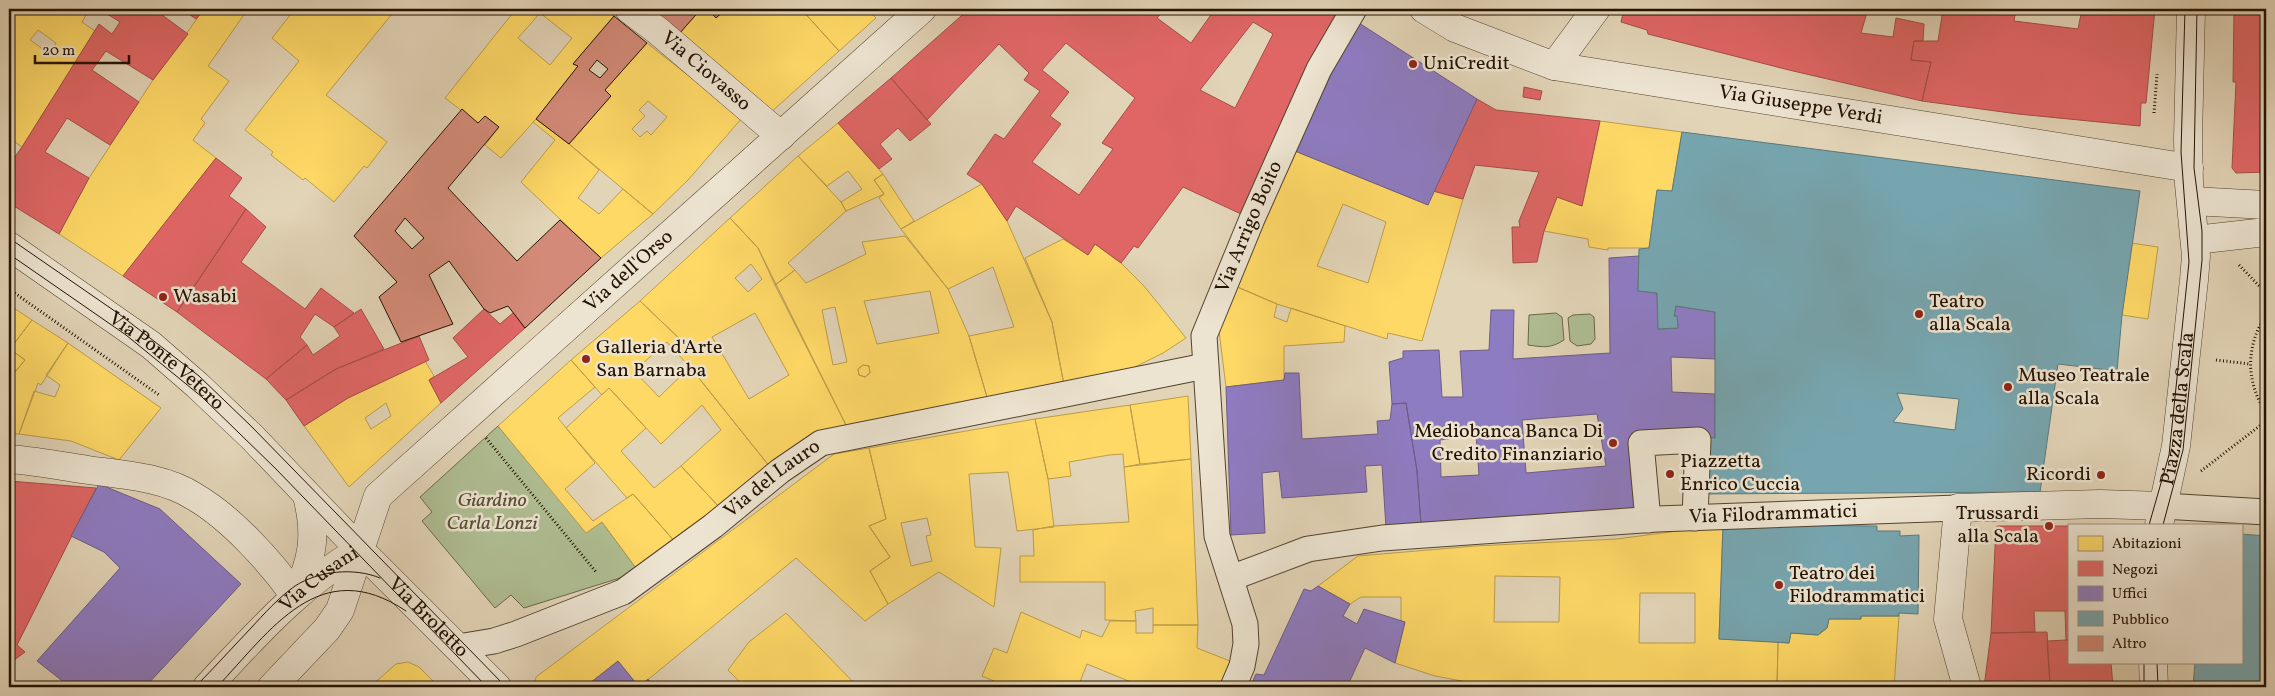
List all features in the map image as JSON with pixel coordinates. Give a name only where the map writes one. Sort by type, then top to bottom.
[{"type":"street","name":"Via Ciovasso","points":[[629,9],[658,31],[781,136]]},
{"type":"street","name":"Via Arrigo Boito","points":[[1237,677],[1246,644],[1245,624],[1217,536],[1204,336],[1252,219],[1319,69],[1354,9]]},
{"type":"street","name":"Via Giuseppe Verdi","points":[[1424,9],[1455,28],[1554,66],[2189,168]]},
{"type":"street","points":[[1554,66],[1596,9]]},
{"type":"street","name":"Piazza della Scala","points":[[2191,9],[2189,168],[2195,240],[2194,280],[2182,407],[2173,467],[2161,515],[2266,512]]},
{"type":"street","name":"Via dell'Orso","points":[[360,550],[378,496],[781,136],[904,14]]},
{"type":"street","points":[[2192,201],[2266,205]]},
{"type":"street","points":[[2195,240],[2266,232]]},
{"type":"street","name":"Via Ponte Vetero","points":[[9,246],[151,345],[252,437],[360,550]]},
{"type":"street","name":"Via del Lauro","points":[[458,647],[494,641],[516,634],[623,592],[713,526],[780,470],[820,443],[1205,366]]},
{"type":"street","points":[[1648,520],[1641,443],[1698,440],[1695,518]]},
{"type":"street","points":[[9,459],[149,479],[188,493],[213,510],[267,559],[295,596],[306,574],[313,547],[313,526],[307,496]]},
{"type":"street","name":"Via Filodrammatici","points":[[1231,578],[1308,549],[1382,538],[1648,520],[1958,508],[2106,504],[2161,515]]},
{"type":"street","points":[[1958,508],[1948,619],[1967,687]]},
{"type":"street","name":"Via Cusani","points":[[207,687],[278,611],[295,596],[360,550]]},
{"type":"street","name":"Via Cusani","points":[[272,687],[327,630],[346,596],[360,550]]},
{"type":"street","name":"Via Broletto","points":[[360,550],[497,687]]},
{"type":"street","points":[[2153,664],[2154,687]]},
{"type":"path","points":[[2236,262],[2266,293]]},
{"type":"path","points":[[9,289],[164,399]]},
{"type":"path","points":[[2266,315],[2254,337],[2250,364],[2255,392],[2266,412]]},
{"type":"path","points":[[2209,360],[2250,364]]},
{"type":"path","points":[[2101,370],[2101,375]]},
{"type":"path","points":[[2198,474],[2266,421]]},
{"type":"path","points":[[485,437],[599,576]]},
{"type":"green space","points":[[1556,313],[1562,317],[1564,340],[1550,346],[1528,345],[1529,315]]},
{"type":"green space","points":[[1590,314],[1594,317],[1595,339],[1591,344],[1577,346],[1570,341],[1568,318],[1573,315]]},
{"type":"green space","name":"Giardino Carla Lonzi","points":[[498,426],[586,532],[602,522],[639,572],[524,608],[511,595],[495,608],[422,521],[432,512],[420,497]]},
{"type":"building: Abitazioni","points":[[11,9],[80,9],[87,13],[82,22],[95,31],[22,147],[14,141],[9,148],[9,118],[14,109],[9,105],[9,12]],"holes":[[[38,30],[56,43],[50,54],[30,40]]]},
{"type":"building: Abitazioni","points":[[204,9],[248,9],[208,66],[229,81],[201,119],[205,123],[193,140],[216,158],[123,276],[59,234],[89,178],[153,80]]},
{"type":"building: Abitazioni","points":[[295,9],[396,9],[326,95],[387,142],[367,168],[364,166],[334,202],[305,178],[303,180],[271,155],[273,152],[245,130],[299,61],[272,38]]},
{"type":"building: Abitazioni","points":[[516,9],[604,9],[614,16],[573,64],[578,66],[536,119],[501,158],[485,145],[499,127],[485,116],[478,123],[445,98]],"holes":[[[540,13],[572,38],[550,65],[518,38]]]},
{"type":"building: Abitazioni","points":[[701,9],[707,9],[716,18],[726,9],[801,9],[839,51],[769,114],[679,34]]},
{"type":"building: Abitazioni","points":[[801,9],[867,9],[876,18],[839,51]]},
{"type":"building: Abitazioni","points":[[647,43],[742,118],[688,180],[653,214],[569,144],[611,96],[605,90]],"holes":[[[648,101],[667,117],[651,135],[647,131],[640,137],[632,129],[645,116],[639,110]]]},
{"type":"building: Abitazioni","points":[[536,119],[599,170],[578,198],[599,214],[623,189],[653,214],[601,258],[521,182],[555,140],[533,122]]},
{"type":"building: Abitazioni","points":[[1600,121],[1682,132],[1672,191],[1657,190],[1649,248],[1608,248],[1608,250],[1589,247],[1588,239],[1544,231],[1557,197],[1582,206]]},
{"type":"building: Abitazioni","points":[[838,123],[883,174],[874,180],[884,194],[846,211],[841,202],[862,189],[848,171],[827,186],[798,156]]},
{"type":"building: Abitazioni","points":[[1295,151],[1428,205],[1433,191],[1463,199],[1422,341],[1388,333],[1387,339],[1277,304],[1235,286]],"holes":[[[1343,204],[1386,222],[1368,283],[1317,266]]]},
{"type":"building: Abitazioni","points":[[798,156],[841,202],[846,211],[788,263],[795,270],[775,285],[758,248],[730,218]]},
{"type":"building: Abitazioni","points":[[883,174],[914,221],[901,229],[879,198],[884,194],[874,180]]},
{"type":"building: Abitazioni","points":[[982,184],[1007,221],[1052,322],[1064,385],[987,397],[969,336],[1014,327],[993,267],[948,289],[901,229]]},
{"type":"building: Abitazioni","points":[[730,218],[758,248],[847,427],[770,467],[690,367],[674,350],[683,342],[640,301]],"holes":[[[751,264],[762,279],[748,292],[735,278]],[[755,313],[789,375],[749,399],[712,337]]]},
{"type":"building: Abitazioni","points":[[905,236],[948,289],[969,336],[987,397],[847,427],[775,285],[795,270],[806,283],[866,254],[862,242]],"holes":[[[930,291],[939,333],[877,344],[864,301]],[[835,307],[847,362],[833,365],[822,310]],[[863,365],[869,366],[870,373],[865,377],[859,375],[858,369]]]},
{"type":"building: Abitazioni","points":[[1063,239],[1088,255],[1095,244],[1121,263],[1144,286],[1186,338],[1163,353],[1127,371],[1064,385],[1052,322],[1025,258]]},
{"type":"building: Abitazioni","points":[[2131,243],[2158,247],[2148,319],[2122,315]]},
{"type":"building: Abitazioni","points":[[1235,286],[1277,304],[1274,317],[1287,322],[1291,308],[1345,326],[1344,342],[1284,346],[1284,380],[1226,387],[1219,331]]},
{"type":"building: Abitazioni","points":[[640,301],[683,342],[674,350],[667,342],[634,371],[659,397],[690,367],[770,467],[720,508],[681,466],[721,430],[702,405],[661,444],[609,388],[602,395],[571,360]]},
{"type":"building: Abitazioni","points":[[9,305],[32,320],[10,349],[25,360],[15,372],[9,371]]},
{"type":"building: Abitazioni","points":[[32,320],[68,343],[41,385],[38,383],[19,434],[9,433],[9,371],[15,372],[25,360],[10,349]]},
{"type":"building: Abitazioni","points":[[68,343],[161,408],[119,460],[71,441],[19,434],[34,391],[55,397],[60,385],[46,375]]},
{"type":"building: Abitazioni","points":[[571,360],[595,387],[558,418],[595,463],[565,489],[593,521],[633,494],[676,543],[639,572],[602,522],[586,533],[498,426]]},
{"type":"building: Abitazioni","points":[[425,361],[434,376],[429,380],[441,403],[349,487],[304,426],[348,398]],"holes":[[[386,403],[391,416],[371,429],[365,418]]]},
{"type":"building: Abitazioni","points":[[863,365],[869,366],[870,373],[865,377],[859,375],[858,369]]},
{"type":"building: Abitazioni","points":[[609,388],[646,428],[621,451],[654,488],[681,466],[720,508],[676,543],[633,494],[627,498],[566,428]]},
{"type":"building: Abitazioni","points":[[1188,396],[1191,459],[1140,464],[1130,405]]},
{"type":"building: Abitazioni","points":[[1130,405],[1140,464],[1124,467],[1123,454],[1109,455],[1069,462],[1071,476],[1048,479],[1035,419]]},
{"type":"building: Abitazioni","points":[[1035,419],[1048,479],[1054,527],[1017,531],[1008,472],[969,474],[975,547],[1001,548],[994,607],[939,572],[888,604],[870,571],[890,557],[869,526],[886,519],[869,448]],"holes":[[[927,518],[931,535],[926,536],[932,561],[911,566],[901,523]]]},
{"type":"building: Abitazioni","points":[[869,448],[886,519],[869,526],[890,557],[870,571],[888,604],[865,621],[796,558],[639,687],[618,661],[585,687],[541,687],[535,681],[536,677],[834,454]]},
{"type":"building: Abitazioni","points":[[1191,459],[1198,625],[1153,625],[1153,608],[1135,611],[1136,621],[1105,620],[1105,582],[1020,582],[1020,556],[1034,556],[1033,530],[1053,526],[1129,522],[1124,467]]},
{"type":"building: Abitazioni","points":[[1723,525],[1719,639],[1778,642],[1777,687],[1623,685],[1466,687],[1467,682],[1435,676],[1395,663],[1405,622],[1401,621],[1401,597],[1361,597],[1350,604],[1318,586],[1358,556],[1475,546],[1617,539]],"holes":[[[1495,576],[1560,577],[1559,622],[1494,622]],[[1640,593],[1695,593],[1695,643],[1639,643]]]},
{"type":"building: Abitazioni","points":[[1021,612],[1080,638],[1082,630],[1102,637],[1110,621],[1136,621],[1136,633],[1153,633],[1153,625],[1198,625],[1197,648],[1230,661],[1219,687],[1143,687],[1087,664],[1078,687],[991,687],[994,681],[982,676],[994,648],[1007,653]]},
{"type":"building: Abitazioni","points":[[786,613],[858,687],[745,687],[728,670],[749,642]]},
{"type":"building: Abitazioni","points":[[1861,616],[1899,616],[1894,687],[1777,687],[1778,642],[1789,643],[1791,633],[1818,635],[1827,628],[1829,619],[1861,619]]},
{"type":"building: Abitazioni","points":[[408,662],[419,667],[439,687],[370,687],[396,664]]},
{"type":"building: Negozi","points":[[107,9],[154,9],[188,34],[153,80],[106,51],[92,70],[139,102],[110,145],[67,118],[45,152],[89,178],[59,234],[9,203],[9,154],[14,158],[22,147],[99,24],[112,34],[120,22],[104,12]]},
{"type":"building: Negozi","points":[[182,9],[204,9],[196,19]]},
{"type":"building: Negozi","points":[[969,9],[1165,9],[1157,18],[1191,43],[1215,9],[1341,9],[1241,214],[1183,187],[1138,248],[1134,246],[1121,263],[1095,244],[1088,255],[1016,206],[1007,221],[982,184],[967,174],[995,134],[1004,139],[1040,91],[1024,80],[1029,73],[999,44],[927,120],[891,78]],"holes":[[[1253,22],[1273,34],[1235,108],[1200,90]],[[1066,43],[1135,98],[1102,143],[1113,149],[1079,195],[1032,162],[1061,124],[1050,116],[1069,92],[1042,70]]]},
{"type":"building: Negozi","points":[[1624,9],[1868,9],[1861,33],[1893,37],[1896,18],[1924,24],[1923,41],[1914,41],[1911,60],[1931,62],[1922,101],[1648,34],[1647,30],[1621,22]]},
{"type":"building: Negozi","points":[[1943,9],[2016,9],[2014,21],[2078,29],[2082,9],[2155,9],[2146,103],[2141,103],[2140,126],[2018,114],[1922,101],[1931,62],[1911,60],[1914,41],[1938,41]]},
{"type":"building: Negozi","points":[[2237,9],[2266,9],[2266,172],[2236,173],[2232,168],[2236,82],[2233,82],[2234,13],[2237,14]]},
{"type":"building: Negozi","points":[[891,78],[931,124],[910,141],[898,128],[880,144],[892,159],[879,169],[838,123]]},
{"type":"building: Negozi","points":[[1524,87],[1542,91],[1540,100],[1523,97]]},
{"type":"building: Negozi","points":[[1477,99],[1496,110],[1600,121],[1582,206],[1557,197],[1544,231],[1537,262],[1513,263],[1512,227],[1520,227],[1519,221],[1539,172],[1475,165],[1463,199],[1433,191]]},
{"type":"building: Negozi","points":[[216,158],[242,178],[229,196],[246,209],[177,312],[123,276]]},
{"type":"building: Negozi","points":[[246,209],[266,227],[241,262],[305,309],[321,288],[354,313],[334,327],[315,314],[300,337],[307,345],[266,379],[177,312]]},
{"type":"building: Negozi","points":[[361,309],[384,349],[336,369],[286,400],[266,379],[307,345],[313,355],[340,336],[334,327]]},
{"type":"building: Negozi","points":[[484,309],[500,324],[514,312],[525,328],[441,403],[429,380],[468,357],[453,338]]},
{"type":"building: Negozi","points":[[419,336],[429,360],[348,398],[304,426],[286,400],[336,369]]},
{"type":"building: Negozi","points":[[9,481],[96,488],[17,645],[25,652],[9,664]]},
{"type":"building: Negozi","points":[[2068,526],[2068,640],[2066,640],[2065,611],[2034,611],[2035,632],[1991,633],[1996,527]]},
{"type":"building: Negozi","points":[[2047,632],[2050,683],[2018,685],[2018,687],[1984,687],[1991,633]]},
{"type":"building: Negozi","points":[[2068,640],[2068,664],[2111,664],[2113,687],[2050,687],[2047,641]]},
{"type":"building: Uffici","points":[[1359,23],[1477,99],[1428,205],[1295,151],[1341,53]]},
{"type":"building: Uffici","points":[[1639,256],[1638,291],[1657,293],[1658,329],[1678,328],[1677,316],[1674,316],[1676,306],[1715,312],[1715,359],[1671,357],[1672,392],[1715,394],[1715,438],[1634,440],[1644,509],[1421,524],[1417,471],[1406,403],[1392,404],[1389,362],[1403,358],[1403,351],[1439,350],[1442,397],[1463,397],[1460,351],[1489,350],[1491,310],[1514,310],[1513,359],[1610,353],[1609,258]],"holes":[[[1597,414],[1606,466],[1526,473],[1522,420]],[[1476,435],[1479,475],[1441,477],[1440,440]]]},
{"type":"building: Uffici","points":[[1285,373],[1299,373],[1302,439],[1378,434],[1377,421],[1390,420],[1392,404],[1406,403],[1417,471],[1421,524],[1386,528],[1382,465],[1365,466],[1367,492],[1282,498],[1279,471],[1262,473],[1265,533],[1231,535],[1226,387],[1284,380]]},
{"type":"building: Uffici","points":[[99,484],[160,509],[241,584],[145,687],[70,687],[37,661],[120,568],[104,552],[71,536]]},
{"type":"building: Uffici","points":[[1318,586],[1350,604],[1343,616],[1357,624],[1364,609],[1405,622],[1395,663],[1365,648],[1347,687],[1250,687],[1256,674],[1264,675],[1304,589],[1311,591]]},
{"type":"building: Uffici","points":[[618,661],[639,687],[585,687]]},
{"type":"building: Uffici","points":[[648,679],[655,687],[639,687]]},
{"type":"building: Pubblico","name":"Teatro alla Scala","points":[[1682,132],[2140,191],[2122,315],[2117,371],[2058,364],[2040,492],[1699,494],[1702,437],[1715,438],[1715,312],[1676,306],[1674,316],[1677,316],[1678,328],[1658,329],[1657,293],[1638,291],[1639,249],[1649,248],[1657,190],[1672,191]],"holes":[[[1897,393],[1959,399],[1955,430],[1893,422],[1903,409]]]},
{"type":"building: Pubblico","points":[[1723,525],[1877,526],[1877,531],[1900,531],[1900,536],[1919,535],[1918,614],[1899,613],[1899,616],[1861,616],[1861,619],[1829,619],[1827,628],[1818,635],[1791,633],[1789,643],[1719,639]]},
{"type":"building: Pubblico","points":[[2242,534],[2266,536],[2266,687],[2193,687],[2195,664],[2242,664]]},
{"type":"building: Altro","points":[[662,9],[701,9],[679,34],[657,15]]},
{"type":"building: Altro","points":[[707,9],[726,9],[716,18]]},
{"type":"building: Altro","points":[[614,16],[647,43],[605,90],[611,96],[569,144],[536,119],[578,66],[573,64]],"holes":[[[597,60],[608,69],[600,78],[589,70]]]},
{"type":"building: Altro","points":[[462,109],[478,123],[485,116],[499,127],[448,188],[517,261],[560,220],[601,258],[525,328],[508,306],[490,313],[484,309],[449,261],[429,275],[453,324],[401,342],[379,297],[397,282],[354,236]],"holes":[[[405,218],[424,238],[412,249],[395,231]]]},
{"type":"tram line","points":[[2149,524],[2169,455],[2189,262],[2181,152],[2185,9]]},
{"type":"tram line","points":[[2163,524],[2183,450],[2202,260],[2202,231],[2194,168],[2197,9]]},
{"type":"tram line","points":[[9,238],[119,314],[199,376],[251,426],[506,687]]},
{"type":"tram line","points":[[9,254],[126,335],[202,397],[276,469],[487,687]]},
{"type":"tram line","points":[[195,687],[272,606],[295,586],[314,577],[336,572],[359,572],[380,578]]},
{"type":"tram line","points":[[217,687],[278,623],[300,606],[323,595],[348,590],[375,595],[406,611]]},
{"type":"tram line","points":[[2144,664],[2144,687]]},
{"type":"tram line","points":[[2157,664],[2158,687]]},
{"type":"place","name":"UniCredit","points":[[1413,64]]},
{"type":"place","name":"Wasabi","points":[[163,297]]},
{"type":"place","name":"Teatro alla Scala","points":[[1919,314]]},
{"type":"place","name":"Galleria d'Arte San Barnaba","points":[[586,359]]},
{"type":"place","name":"Museo Teatrale alla Scala","points":[[2008,387]]},
{"type":"place","name":"Mediobanca Banca Di Credito Finanziario","points":[[1613,443]]},
{"type":"place","name":"Piazzetta Enrico Cuccia","points":[[1670,474]]},
{"type":"place","name":"Ricordi","points":[[2101,475]]},
{"type":"place","name":"Trussardi alla Scala","points":[[2049,526]]},
{"type":"place","name":"Teatro dei Filodrammatici","points":[[1779,585]]}]
